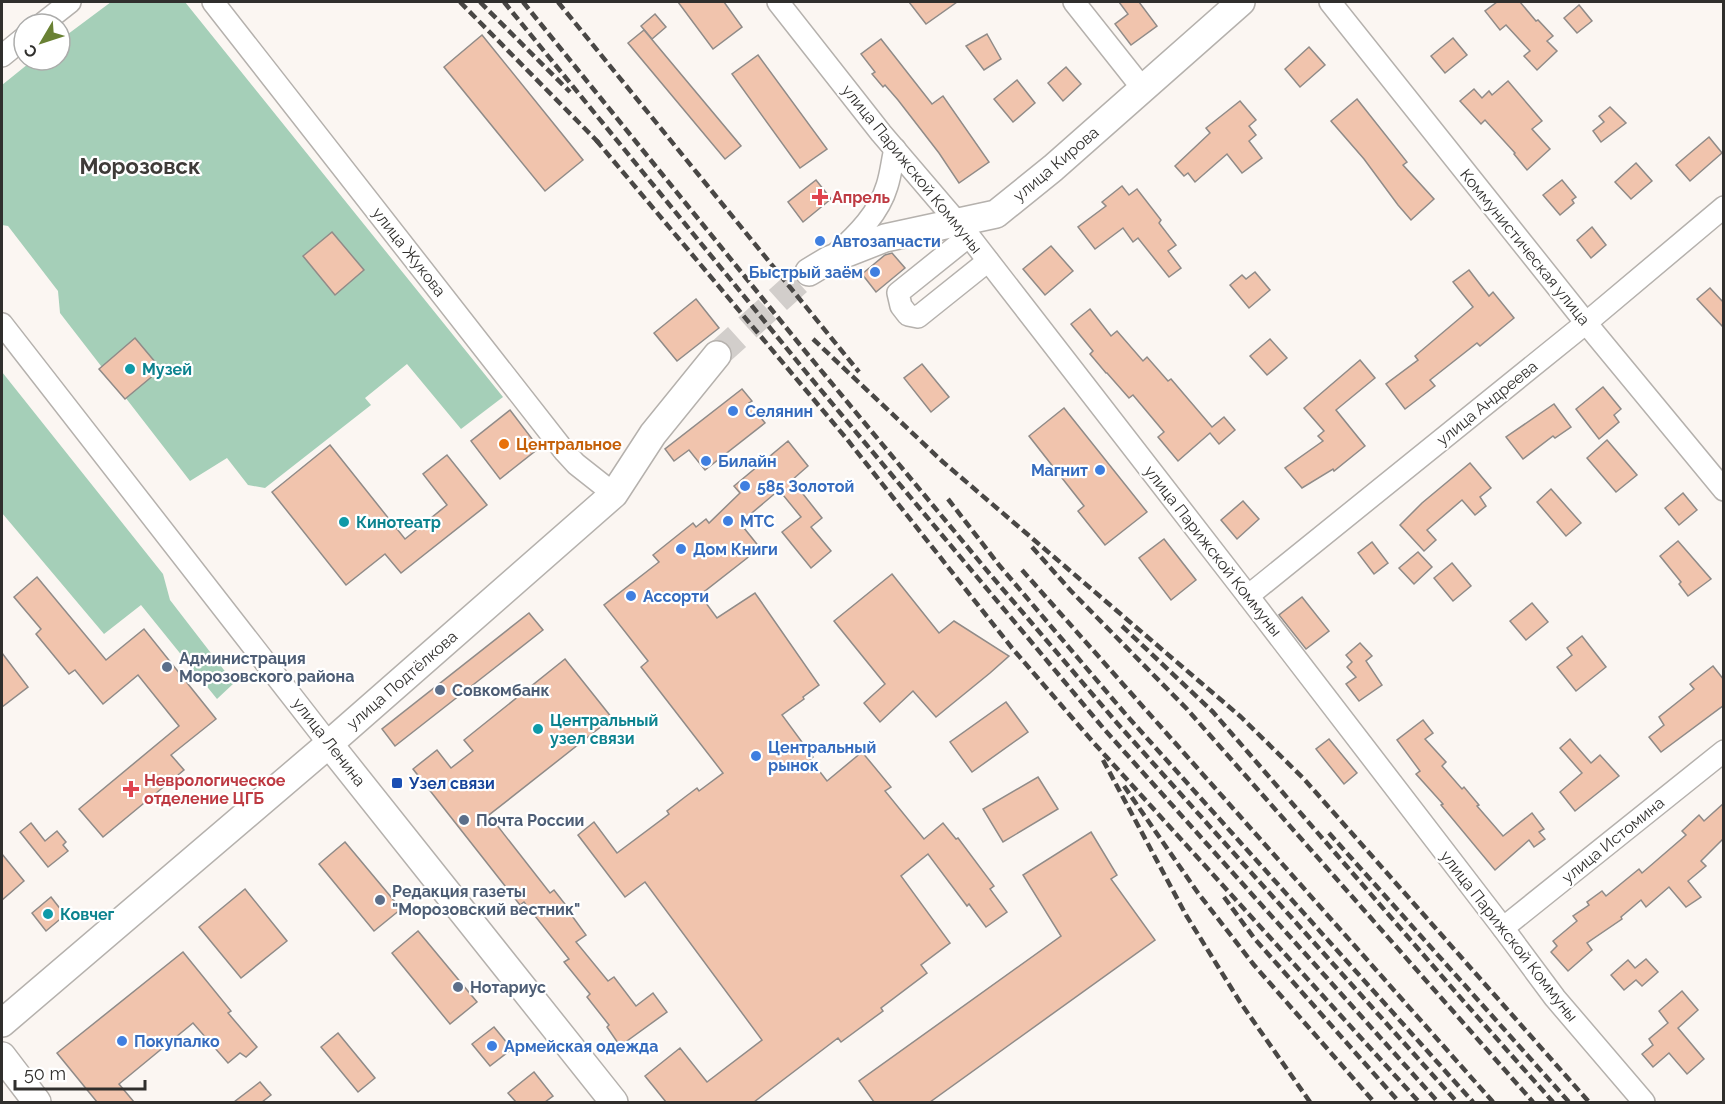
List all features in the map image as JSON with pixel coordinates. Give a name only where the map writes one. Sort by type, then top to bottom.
[{"type":"main road","name":"улица Кирова","points":[[964,229],[996,214],[1053,168],[1241,2]]},
{"type":"main road","points":[[819,266],[885,238],[911,231],[964,229]]},
{"type":"main road","name":"улица Подтёлкова","points":[[2,1023],[329,744],[614,494],[653,434],[717,355]]},
{"type":"main road","name":"улица Ленина","points":[[329,744],[610,1101]]},
{"type":"main road","points":[[2,1056],[37,1102]]},
{"type":"street","points":[[57,12],[70,2]]},
{"type":"street","name":"улица Жукова","points":[[213,2],[565,452],[576,464],[614,494]]},
{"type":"street","name":"улица Парижской Коммуны","points":[[778,2],[895,149],[964,229],[1555,998],[1644,1102]]},
{"type":"street","points":[[1074,2],[1143,89]]},
{"type":"street","name":"Коммунистическая улица","points":[[1330,2],[1586,323],[1724,490]]},
{"type":"street","points":[[819,266],[862,230],[887,188],[895,149]]},
{"type":"street","name":"улица Андреева","points":[[1248,596],[1586,323],[1724,207]]},
{"type":"street","points":[[964,229],[898,293],[901,306],[908,315],[918,317],[988,261]]},
{"type":"street","name":"улица Ленина","points":[[2,324],[329,744]]},
{"type":"street","name":"улица Истомина","points":[[1503,928],[1724,751]]},
{"type":"green space","points":[[111,2],[185,2],[503,397],[461,429],[407,364],[365,398],[371,405],[265,488],[248,485],[227,458],[190,481],[60,313],[58,291],[8,226],[2,225],[2,85],[18,72],[72,72],[72,31]]},
{"type":"green space","points":[[2,372],[163,574],[170,600],[234,683],[217,699],[141,605],[104,634],[2,513]]},
{"type":"building","points":[[678,2],[724,2],[742,27],[713,49]]},
{"type":"building","points":[[909,2],[957,2],[926,24]]},
{"type":"building","points":[[1119,2],[1139,2],[1157,26],[1131,45],[1115,24],[1128,14]]},
{"type":"building","points":[[1497,2],[1520,2],[1553,36],[1547,41],[1557,51],[1537,70],[1524,56],[1530,51],[1506,25],[1500,30],[1485,11]]},
{"type":"building","points":[[1579,5],[1592,21],[1577,33],[1564,18]]},
{"type":"building","points":[[655,14],[666,27],[652,39],[641,26]]},
{"type":"building","points":[[644,30],[741,146],[725,159],[628,43]]},
{"type":"building","points":[[987,34],[1001,59],[984,70],[966,46]]},
{"type":"building","points":[[482,35],[583,160],[545,191],[444,67]]},
{"type":"building","points":[[1453,38],[1467,55],[1445,73],[1431,56]]},
{"type":"building","points":[[881,39],[932,104],[943,96],[989,162],[959,183],[898,100],[872,74],[875,72],[861,54]]},
{"type":"building","points":[[1309,47],[1325,65],[1300,87],[1285,69]]},
{"type":"building","points":[[758,55],[827,149],[800,168],[732,74]]},
{"type":"building","points":[[1066,67],[1081,84],[1063,101],[1048,83]]},
{"type":"building","points":[[1017,80],[1035,103],[1013,122],[994,99]]},
{"type":"building","points":[[1508,81],[1542,121],[1532,129],[1550,149],[1527,170],[1485,120],[1481,124],[1460,101],[1474,89],[1482,98],[1489,91],[1492,95]]},
{"type":"building","points":[[1357,99],[1407,162],[1403,165],[1434,199],[1411,220],[1331,121]]},
{"type":"building","points":[[1240,101],[1256,120],[1249,126],[1256,135],[1249,141],[1262,158],[1242,173],[1227,154],[1195,182],[1188,173],[1184,176],[1175,166],[1210,133],[1206,128]]},
{"type":"building","points":[[1610,107],[1626,123],[1601,142],[1593,131],[1604,122],[1599,116]]},
{"type":"building","points":[[1709,137],[1722,153],[1690,181],[1676,165]]},
{"type":"building","points":[[1636,163],[1652,181],[1631,199],[1615,182]]},
{"type":"building","points":[[816,180],[831,199],[803,222],[788,202]]},
{"type":"building","points":[[1562,180],[1576,197],[1572,200],[1574,203],[1560,215],[1543,195]]},
{"type":"building","points":[[1122,186],[1129,195],[1137,189],[1161,220],[1159,223],[1176,245],[1168,251],[1181,268],[1169,277],[1138,238],[1133,242],[1123,228],[1095,249],[1078,227],[1106,206],[1102,202]]},
{"type":"building","points":[[1592,227],[1606,245],[1591,258],[1577,240]]},
{"type":"building","points":[[332,232],[364,270],[335,295],[303,256]]},
{"type":"building","points":[[1051,246],[1073,271],[1045,295],[1023,269]]},
{"type":"building","points":[[892,253],[905,268],[876,292],[862,274],[885,255]]},
{"type":"building","points":[[1469,270],[1489,296],[1493,292],[1514,318],[1480,346],[1477,343],[1430,380],[1435,386],[1405,409],[1386,384],[1418,360],[1415,356],[1473,307],[1453,282]]},
{"type":"building","points":[[1255,272],[1270,290],[1249,308],[1230,285],[1242,275],[1246,279]]},
{"type":"building","points":[[1710,288],[1724,303],[1724,328],[1697,299]]},
{"type":"building","points":[[696,299],[719,328],[677,361],[654,333]]},
{"type":"building","points":[[1090,309],[1111,336],[1117,331],[1143,361],[1147,357],[1168,381],[1171,379],[1212,427],[1224,417],[1235,430],[1219,444],[1210,433],[1178,461],[1158,437],[1164,432],[1133,395],[1129,398],[1106,373],[1090,354],[1093,351],[1071,324]]},
{"type":"building","name":"Музей","points":[[135,338],[161,369],[125,399],[99,369]]},
{"type":"building","points":[[1270,339],[1287,358],[1267,375],[1250,356]]},
{"type":"building","points":[[1360,360],[1375,378],[1336,410],[1365,446],[1334,471],[1333,469],[1302,488],[1285,468],[1323,441],[1318,436],[1324,431],[1304,408]]},
{"type":"building","points":[[922,364],[949,397],[931,412],[904,378]]},
{"type":"building","points":[[1603,387],[1621,409],[1614,415],[1619,422],[1599,439],[1576,409]]},
{"type":"building","points":[[742,389],[752,401],[749,403],[765,423],[705,470],[689,450],[674,461],[665,449]]},
{"type":"building","points":[[1554,404],[1571,427],[1555,438],[1553,436],[1523,459],[1506,437]]},
{"type":"building","points":[[1064,408],[1147,512],[1105,545],[1078,511],[1084,506],[1029,436]]},
{"type":"building","name":"Центральное","points":[[510,410],[539,448],[500,479],[471,441]]},
{"type":"building","points":[[1607,440],[1637,475],[1616,492],[1587,458]]},
{"type":"building","name":"Центральный рынок","points":[[788,441],[808,466],[792,480],[822,518],[811,527],[831,551],[811,568],[782,532],[801,517],[779,490],[740,523],[760,548],[700,595],[717,618],[755,593],[819,685],[782,715],[813,757],[810,759],[827,781],[862,752],[891,787],[885,791],[924,839],[943,823],[956,839],[958,838],[994,886],[990,889],[1007,912],[986,927],[969,904],[967,906],[928,854],[901,876],[950,943],[921,965],[927,973],[881,1008],[883,1011],[841,1042],[838,1038],[754,1102],[666,1102],[645,1076],[680,1048],[707,1082],[762,1040],[645,882],[625,897],[578,835],[594,822],[617,853],[669,814],[667,811],[685,797],[697,788],[699,791],[723,773],[641,667],[648,661],[604,605],[659,562],[653,555],[693,523],[696,527],[706,519],[709,523],[740,493],[734,486]]},
{"type":"building","name":"Кинотеатр","points":[[330,445],[405,539],[447,505],[423,474],[447,455],[487,505],[401,573],[385,554],[346,585],[272,492]]},
{"type":"building","points":[[1470,463],[1491,488],[1480,497],[1486,506],[1475,515],[1462,500],[1427,530],[1436,540],[1424,551],[1400,525],[1422,503]]},
{"type":"building","points":[[1551,489],[1581,523],[1566,536],[1537,502]]},
{"type":"building","points":[[1683,493],[1697,510],[1679,525],[1665,508]]},
{"type":"building","points":[[1243,501],[1259,519],[1237,539],[1221,520]]},
{"type":"building","points":[[1164,539],[1196,580],[1171,600],[1139,558]]},
{"type":"building","points":[[1678,541],[1711,579],[1688,596],[1679,584],[1681,582],[1660,556]]},
{"type":"building","points":[[1372,542],[1388,563],[1374,574],[1358,553]]},
{"type":"building","points":[[1418,552],[1432,567],[1414,584],[1399,568]]},
{"type":"building","points":[[1452,563],[1471,586],[1453,601],[1434,578]]},
{"type":"building","points":[[892,574],[939,633],[954,621],[1009,656],[936,717],[913,691],[880,722],[864,703],[885,684],[834,621]]},
{"type":"building","points":[[37,577],[106,660],[144,629],[216,719],[171,755],[184,770],[103,837],[79,809],[179,726],[138,675],[103,704],[75,670],[69,674],[36,634],[41,629],[14,597]]},
{"type":"building","points":[[1302,597],[1329,631],[1306,649],[1279,615]]},
{"type":"building","points":[[1532,603],[1548,622],[1526,640],[1510,621]]},
{"type":"building","points":[[529,613],[543,630],[395,746],[382,729]]},
{"type":"building","points":[[1582,636],[1606,667],[1576,691],[1557,667],[1572,655],[1567,648]]},
{"type":"building","points":[[1360,643],[1372,656],[1366,661],[1382,685],[1359,701],[1346,684],[1356,677],[1347,667],[1352,662],[1346,655]]},
{"type":"building","points":[[2,653],[28,687],[2,707]]},
{"type":"building","points":[[565,659],[612,718],[489,815],[550,893],[554,890],[568,908],[586,935],[576,942],[608,981],[614,977],[636,1006],[653,993],[667,1012],[620,1046],[607,1027],[609,1025],[587,997],[590,994],[564,962],[569,959],[524,902],[520,905],[413,769],[437,750],[451,768],[473,751],[464,740]]},
{"type":"building","points":[[1713,666],[1724,680],[1724,705],[1661,752],[1649,737],[1664,725],[1659,717],[1694,689],[1690,684]]},
{"type":"building","points":[[1006,702],[1028,732],[972,772],[950,742]]},
{"type":"building","points":[[1423,720],[1433,733],[1425,739],[1446,762],[1442,766],[1462,789],[1464,787],[1503,836],[1532,813],[1544,829],[1539,832],[1545,839],[1534,847],[1529,840],[1495,870],[1416,774],[1420,771],[1397,740]]},
{"type":"building","points":[[1329,739],[1357,773],[1344,784],[1316,749]]},
{"type":"building","points":[[1570,739],[1591,763],[1600,755],[1619,776],[1575,811],[1560,792],[1582,773],[1560,748]]},
{"type":"building","points":[[1038,777],[1058,809],[1003,842],[983,809]]},
{"type":"building","points":[[1724,803],[1724,838],[1701,861],[1706,866],[1688,881],[1701,897],[1686,907],[1669,887],[1646,907],[1641,900],[1621,917],[1622,919],[1587,943],[1592,950],[1568,971],[1551,952],[1557,946],[1553,941],[1577,921],[1573,916],[1589,905],[1587,902],[1602,891],[1606,896],[1639,869],[1642,873],[1686,835],[1682,831],[1699,815],[1704,821]]},
{"type":"building","points":[[31,823],[45,841],[57,831],[66,842],[63,845],[68,851],[48,867],[20,832]]},
{"type":"building","points":[[1091,832],[1117,875],[1111,879],[1155,940],[930,1102],[874,1102],[859,1081],[1061,936],[1023,875]]},
{"type":"building","points":[[345,842],[401,909],[374,931],[319,864]]},
{"type":"building","points":[[2,854],[24,881],[2,900]]},
{"type":"building","points":[[245,889],[287,941],[241,978],[199,927]]},
{"type":"building","name":"Ковчег","points":[[51,897],[65,915],[46,931],[32,913]]},
{"type":"building","points":[[418,931],[477,1002],[450,1024],[392,953]]},
{"type":"building","points":[[183,952],[231,1011],[228,1013],[257,1047],[246,1057],[240,1053],[228,1063],[193,1023],[119,1084],[134,1102],[97,1102],[57,1053]]},
{"type":"building","points":[[1646,959],[1658,972],[1642,986],[1636,980],[1624,990],[1611,975],[1628,960],[1635,968]]},
{"type":"building","points":[[1682,991],[1698,1010],[1678,1028],[1704,1059],[1687,1074],[1669,1053],[1653,1067],[1642,1054],[1653,1045],[1649,1039],[1668,1023],[1659,1011]]},
{"type":"building","name":"Армейская одежда","points":[[494,1027],[512,1049],[490,1066],[472,1044]]},
{"type":"building","points":[[338,1033],[375,1078],[358,1092],[321,1047]]},
{"type":"building","points":[[534,1072],[553,1096],[545,1102],[516,1102],[508,1093]]},
{"type":"building","points":[[260,1082],[271,1095],[262,1102],[234,1102]]},
{"type":"tunnel","points":[[717,355],[809,272]]},
{"type":"railway","points":[[460,2],[602,146]]},
{"type":"railway","points":[[480,2],[570,92]]},
{"type":"railway","points":[[504,2],[810,377],[1104,729],[1438,1102]]},
{"type":"railway","points":[[523,2],[805,351],[989,573],[1117,723],[1457,1102]]},
{"type":"railway","points":[[558,2],[859,372]]},
{"type":"railway","points":[[596,140],[846,438],[1012,648],[1093,742],[1419,1102]]},
{"type":"railway","points":[[813,339],[943,462],[1241,717],[1304,779],[1589,1102]]},
{"type":"railway","points":[[948,499],[999,565],[1128,717],[1473,1102]]},
{"type":"railway","points":[[1032,547],[1071,591],[1186,708],[1533,1102]]},
{"type":"railway","points":[[1022,570],[1493,1102]]},
{"type":"railway","points":[[1122,626],[1213,712],[1553,1102]]},
{"type":"railway","points":[[1103,760],[1186,915],[1240,1002],[1310,1102]]},
{"type":"railway","points":[[1124,786],[1198,893],[1254,965],[1374,1102]]},
{"type":"railway","points":[[1329,833],[1569,1102]]},
{"type":"railway","points":[[1224,897],[1254,938],[1399,1102]]},
{"type":"place","name":"Апрель","points":[[820,197]]},
{"type":"place","name":"Автозапчасти","points":[[820,241]]},
{"type":"place","name":"Быстрый заём","points":[[875,272]]},
{"type":"place","name":"Музей","points":[[130,369]]},
{"type":"place","name":"Селянин","points":[[733,411]]},
{"type":"place","name":"Центральное","points":[[504,444]]},
{"type":"place","name":"Билайн","points":[[706,461]]},
{"type":"place","name":"Магнит","points":[[1100,470]]},
{"type":"place","name":"585 Золотой","points":[[745,486]]},
{"type":"place","name":"МТС","points":[[728,521]]},
{"type":"place","name":"Кинотеатр","points":[[344,522]]},
{"type":"place","name":"Дом Книги","points":[[681,549]]},
{"type":"place","name":"Ассорти","points":[[631,596]]},
{"type":"place","name":"Администрация Морозовского района","points":[[167,667]]},
{"type":"place","name":"Совкомбанк","points":[[440,690]]},
{"type":"place","name":"Центральный узел связи","points":[[538,729]]},
{"type":"place","name":"Центральный рынок","points":[[756,756]]},
{"type":"place","name":"Узел связи","points":[[397,783]]},
{"type":"place","name":"Неврологическое отделение ЦГБ","points":[[131,789]]},
{"type":"place","name":"Почта России","points":[[464,820]]},
{"type":"place","name":"Редакция газеты \"Морозовский вестник\"","points":[[380,900]]},
{"type":"place","name":"Ковчег","points":[[48,914]]},
{"type":"place","name":"Нотариус","points":[[458,987]]},
{"type":"place","name":"Покупалко","points":[[122,1041]]},
{"type":"place","name":"Армейская одежда","points":[[492,1046]]},
{"type":"district","name":"Морозовск","points":[[140,166]]}]
